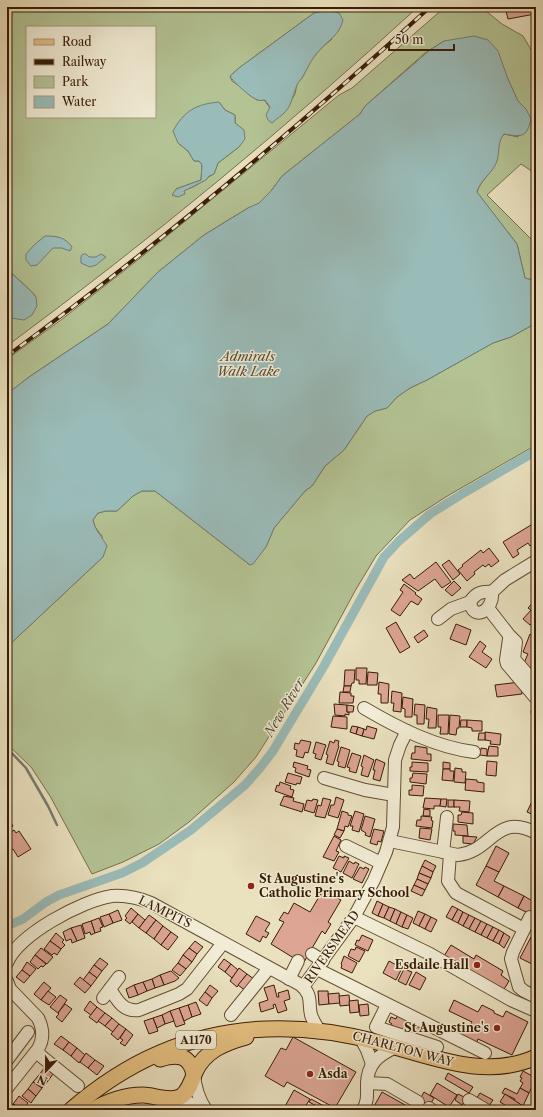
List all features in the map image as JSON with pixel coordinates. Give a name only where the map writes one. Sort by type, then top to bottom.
[{"type":"main road","name":"CHARLTON WAY","points":[[71,1110],[105,1083],[161,1051],[187,1042],[230,1032],[296,1028],[319,1030],[360,1037],[454,1063],[478,1067],[512,1065],[536,1057]]},
{"type":"main road","name":"CHARLTON WAY","points":[[175,1099],[186,1092],[200,1062],[205,1056],[235,1040],[255,1036],[270,1029]]},
{"type":"main road","name":"CHARLTON WAY","points":[[128,1070],[176,1056],[181,1056],[192,1066],[194,1074]]},
{"type":"main road","points":[[93,1110],[111,1102],[134,1096],[143,1095],[175,1099]]},
{"type":"street","points":[[438,619],[451,609],[470,602],[477,593],[484,591],[492,592],[505,580],[536,561]]},
{"type":"street","points":[[470,602],[471,608],[475,612],[482,612],[488,608],[493,599],[492,592]]},
{"type":"street","points":[[488,608],[516,642],[514,659],[536,684]]},
{"type":"street","points":[[509,635],[506,660],[507,664],[535,697]]},
{"type":"street","points":[[364,708],[407,731],[446,746],[474,752]]},
{"type":"street","name":"RIVERSMEAD","points":[[303,987],[354,917],[382,863],[390,841],[393,827],[395,760],[407,731]]},
{"type":"street","points":[[324,778],[374,792],[394,795]]},
{"type":"street","points":[[447,817],[448,881],[456,893],[524,929]]},
{"type":"street","points":[[390,841],[458,855],[471,852],[483,845],[497,832],[505,828],[521,828],[536,833]]},
{"type":"street","points":[[346,846],[382,863]]},
{"type":"street","name":"LAMPITS","points":[[8,956],[24,941],[57,918],[77,908],[99,899],[116,896],[132,897],[151,903],[303,987]]},
{"type":"street","points":[[354,917],[430,954],[507,998],[536,1012]]},
{"type":"street","points":[[530,917],[511,955],[520,987],[524,991],[536,997]]},
{"type":"street","points":[[119,977],[106,993],[123,1007],[134,1011],[139,1010],[179,994],[189,987],[223,943]]},
{"type":"street","points":[[312,954],[320,965],[387,1005],[485,1053]]},
{"type":"street","points":[[289,979],[298,962]]},
{"type":"street","points":[[231,1015],[268,968]]},
{"type":"street","points":[[7,981],[10,989],[30,1008],[41,1023],[42,1034],[41,1042],[36,1052],[7,1088]]},
{"type":"street","points":[[303,987],[308,993],[313,1020],[319,1030]]},
{"type":"street","points":[[507,998],[503,1004],[536,1020]]},
{"type":"street","points":[[387,1005],[376,1027],[437,1047]]},
{"type":"street","points":[[296,1028],[310,1009]]},
{"type":"street","points":[[7,1060],[28,1032]]},
{"type":"street","points":[[360,1037],[372,1064]]},
{"type":"street","points":[[363,1110],[368,1099],[367,1084],[372,1064],[380,1055],[396,1047]]},
{"type":"street","points":[[36,1052],[78,1086]]},
{"type":"street","points":[[194,1074],[199,1099],[204,1110]]},
{"type":"street","points":[[367,1084],[387,1084],[426,1107]]},
{"type":"street","points":[[175,1099],[184,1100],[204,1110]]},
{"type":"street","points":[[470,1100],[486,1110]]},
{"type":"green space","points":[[7,7],[418,7],[319,96],[217,182],[113,265],[7,346],[7,320],[36,297],[7,269]],"holes":[[[314,13],[332,39],[319,50],[310,62],[302,78],[297,84],[295,94],[285,111],[272,123],[270,108],[264,100],[257,100],[248,94],[232,81],[230,76]],[[219,102],[225,110],[235,115],[235,123],[243,130],[239,147],[218,163],[214,174],[191,188],[181,190],[176,189],[201,180],[202,165],[199,161],[194,161],[188,151],[178,143]]]},
{"type":"green space","points":[[445,7],[481,7],[502,24],[523,36],[536,58],[536,168],[533,172],[521,164],[487,195],[536,244],[536,281],[525,278],[517,244],[477,193],[479,186],[490,171],[501,138],[504,134],[518,137],[526,109],[518,102],[508,79],[444,41],[425,53],[365,106],[360,114],[282,176],[259,204],[248,208],[204,235],[158,272],[108,324],[29,377],[7,394],[7,359],[61,320],[139,259],[339,95],[352,88]]},
{"type":"green space","points":[[536,323],[536,445],[449,495],[410,520],[376,556],[316,663],[256,757],[234,782],[189,822],[159,844],[123,862],[92,874],[50,796],[31,767],[7,744],[7,647],[103,557],[102,536],[95,527],[93,520],[98,513],[117,511],[133,496],[142,491],[155,491],[250,565],[266,547],[274,528],[305,491],[312,486],[325,466],[344,450],[367,416],[375,411],[387,408],[397,397],[410,388],[493,343],[511,337]]},
{"type":"water","points":[[329,10],[339,13],[343,20],[339,30],[316,54],[297,84],[288,108],[272,123],[268,120],[266,115],[270,107],[265,100],[259,100],[251,97],[238,86],[230,76],[314,13]]},
{"type":"water","name":"Admirals Walk Lake","points":[[474,36],[488,40],[498,51],[518,101],[526,109],[531,119],[527,130],[522,135],[515,136],[504,134],[500,141],[497,161],[477,192],[517,244],[525,278],[536,281],[536,323],[511,337],[493,343],[410,388],[397,397],[387,408],[375,411],[367,416],[344,450],[325,466],[312,486],[305,491],[274,528],[266,547],[253,564],[250,565],[155,491],[142,491],[133,496],[117,511],[98,513],[93,520],[97,530],[107,546],[103,557],[7,647],[7,394],[29,377],[108,324],[158,272],[204,235],[248,208],[259,203],[271,191],[282,176],[360,114],[365,106],[430,50],[444,41]]},
{"type":"water","points":[[219,102],[225,110],[235,115],[235,123],[244,130],[245,139],[239,147],[218,163],[214,174],[209,176],[206,180],[184,191],[185,194],[178,197],[172,195],[176,189],[201,180],[202,165],[199,161],[194,161],[188,151],[178,143],[173,131],[182,118],[192,110],[197,107]]},
{"type":"water","points":[[45,236],[60,238],[67,241],[72,247],[70,251],[62,248],[53,248],[37,265],[31,266],[26,260],[26,254]]},
{"type":"water","points":[[86,254],[89,257],[96,257],[101,254],[106,257],[96,265],[90,267],[81,263],[81,256]]},
{"type":"water","points":[[7,269],[36,297],[37,306],[32,315],[24,320],[11,318],[7,320]]},
{"type":"building","points":[[505,7],[533,7],[535,14],[508,19]]},
{"type":"building","points":[[536,522],[536,542],[530,546],[528,543],[517,550],[519,554],[513,558],[503,542]]},
{"type":"building","points":[[489,548],[499,561],[491,567],[489,564],[485,567],[483,565],[474,572],[475,574],[467,581],[458,570],[481,550],[483,553]]},
{"type":"building","points":[[449,560],[460,574],[453,580],[442,565]]},
{"type":"building","points":[[436,562],[451,582],[442,588],[435,579],[418,591],[402,580],[410,574],[414,579]]},
{"type":"building","points":[[454,581],[461,588],[452,596],[445,590]]},
{"type":"building","points":[[404,584],[422,599],[418,605],[411,601],[400,616],[391,610],[403,592],[400,590]]},
{"type":"building","points":[[536,599],[536,618],[530,625],[523,619],[531,610],[528,608]]},
{"type":"building","points":[[396,622],[410,647],[400,653],[386,628]]},
{"type":"building","points":[[456,624],[471,630],[466,645],[450,639]]},
{"type":"building","points":[[424,630],[428,636],[418,643],[414,637]]},
{"type":"building","points":[[530,634],[536,640],[536,670],[523,665],[528,654],[523,652]]},
{"type":"building","points":[[480,641],[486,646],[482,652],[492,659],[486,668],[469,657]]},
{"type":"building","points":[[356,668],[367,668],[366,684],[359,684],[359,680],[356,680]]},
{"type":"building","points":[[345,670],[355,670],[354,683],[352,683],[351,686],[344,686]]},
{"type":"building","points":[[368,672],[378,673],[377,685],[367,685]]},
{"type":"building","points":[[379,682],[389,684],[388,703],[381,703],[381,694],[378,694]]},
{"type":"building","points":[[520,682],[522,694],[497,697],[495,685]]},
{"type":"building","points":[[344,686],[351,686],[350,692],[343,692]]},
{"type":"building","points":[[392,691],[402,693],[401,712],[393,711],[394,703],[391,703]]},
{"type":"building","points":[[340,692],[351,693],[351,696],[354,696],[353,703],[339,703]]},
{"type":"building","points":[[403,697],[413,699],[412,717],[405,717],[405,709],[402,708]]},
{"type":"building","points":[[334,704],[347,705],[347,712],[349,712],[349,715],[335,715]]},
{"type":"building","points":[[415,704],[425,705],[424,724],[417,724],[417,715],[414,715]]},
{"type":"building","points":[[347,705],[354,706],[353,712],[347,712]]},
{"type":"building","points":[[427,707],[437,709],[436,728],[428,728],[429,719],[426,719]]},
{"type":"building","points":[[531,711],[536,711],[536,727],[533,727]]},
{"type":"building","points":[[438,715],[449,715],[448,734],[440,734],[441,727],[438,727]]},
{"type":"building","points":[[450,715],[460,716],[459,728],[457,728],[456,735],[449,734]]},
{"type":"building","points":[[333,716],[347,717],[347,729],[331,727]]},
{"type":"building","points":[[461,720],[467,720],[467,727],[460,727]]},
{"type":"building","points":[[467,720],[482,721],[482,731],[472,731],[472,728],[467,727]]},
{"type":"building","points":[[352,726],[358,727],[356,734],[350,732]]},
{"type":"building","points":[[367,726],[377,729],[374,739],[362,736],[364,729],[366,730]]},
{"type":"building","points":[[358,727],[364,729],[362,736],[356,734]]},
{"type":"building","points":[[485,732],[501,734],[500,745],[490,744],[491,741],[485,740]]},
{"type":"building","points":[[479,733],[485,733],[485,740],[478,740]]},
{"type":"building","points":[[301,740],[311,742],[308,753],[305,752],[303,758],[296,756],[297,750],[294,749],[295,743],[299,744]]},
{"type":"building","points":[[335,740],[339,741],[339,746],[333,765],[326,763],[328,755],[326,754],[330,741],[334,743]]},
{"type":"building","points":[[316,742],[326,745],[321,760],[315,758],[316,754],[313,753]]},
{"type":"building","points":[[415,746],[427,748],[427,754],[431,754],[431,761],[411,759],[412,753],[415,753]]},
{"type":"building","points":[[489,746],[498,747],[498,756],[487,756]]},
{"type":"building","points":[[341,747],[350,750],[345,768],[338,766],[339,762],[337,761]]},
{"type":"building","points":[[481,748],[487,749],[487,756],[480,755]]},
{"type":"building","points":[[352,753],[361,756],[356,773],[349,771],[350,768],[347,767]]},
{"type":"building","points":[[364,755],[374,760],[368,777],[361,775],[363,767],[361,766]]},
{"type":"building","points":[[376,759],[385,763],[380,781],[373,779],[375,770],[373,770]]},
{"type":"building","points":[[487,761],[497,762],[496,776],[486,775]]},
{"type":"building","points":[[294,762],[308,766],[307,769],[311,770],[309,777],[295,772],[296,768],[293,767]]},
{"type":"building","points":[[412,762],[428,763],[428,772],[410,771]]},
{"type":"building","points":[[443,762],[450,763],[450,769],[443,769]]},
{"type":"building","points":[[455,768],[462,769],[462,772],[466,772],[465,783],[454,782]]},
{"type":"building","points":[[443,769],[450,769],[450,771],[454,771],[453,781],[442,780]]},
{"type":"building","points":[[288,773],[302,777],[300,784],[297,783],[296,785],[285,782]]},
{"type":"building","points":[[413,773],[427,774],[426,784],[410,782],[410,778],[412,778]]},
{"type":"building","points":[[466,779],[477,780],[477,782],[484,783],[484,792],[465,790]]},
{"type":"building","points":[[280,782],[291,786],[290,789],[294,790],[292,797],[275,791]]},
{"type":"building","points":[[412,785],[424,786],[423,796],[409,795],[409,790],[412,790]]},
{"type":"building","points":[[536,793],[536,816],[527,812]]},
{"type":"building","points":[[284,796],[294,798],[293,801],[304,804],[302,812],[280,805]]},
{"type":"building","points":[[336,797],[344,800],[338,818],[328,815],[331,805],[334,805]]},
{"type":"building","points":[[323,798],[331,800],[325,818],[315,816],[318,805],[321,806]]},
{"type":"building","points":[[425,798],[441,799],[440,806],[434,806],[434,809],[423,808]]},
{"type":"building","points":[[313,799],[318,800],[314,813],[304,810],[307,800],[312,801]]},
{"type":"building","points":[[441,799],[447,799],[446,807],[440,806]]},
{"type":"building","points":[[448,800],[454,800],[454,807],[448,807]]},
{"type":"building","points":[[454,800],[470,801],[469,812],[459,811],[460,807],[454,807]]},
{"type":"building","points":[[424,809],[430,810],[430,816],[423,816]]},
{"type":"building","points":[[342,811],[352,816],[348,827],[345,826],[344,831],[337,829]]},
{"type":"building","points":[[355,811],[364,814],[359,832],[352,830],[353,826],[350,826]]},
{"type":"building","points":[[462,812],[473,813],[473,824],[458,822],[458,815],[461,815]]},
{"type":"building","points":[[365,816],[375,819],[370,837],[365,835],[366,833],[361,830]]},
{"type":"building","points":[[421,816],[432,817],[432,828],[416,826],[417,820],[421,820]]},
{"type":"building","points":[[7,817],[13,826],[7,831]]},
{"type":"building","points":[[453,824],[467,825],[468,836],[455,835],[455,831],[453,831]]},
{"type":"building","points":[[420,828],[432,829],[430,840],[419,838]]},
{"type":"building","points":[[337,829],[344,831],[340,838],[334,835]]},
{"type":"building","points":[[374,829],[384,831],[381,842],[378,841],[377,845],[370,843]]},
{"type":"building","points":[[14,830],[16,833],[19,831],[31,849],[18,857],[13,849],[7,853],[7,834]]},
{"type":"building","points":[[334,836],[341,840],[336,851],[339,852],[334,861],[323,857]]},
{"type":"building","points":[[463,836],[477,837],[473,844],[463,843]]},
{"type":"building","points":[[496,846],[509,853],[499,872],[486,866]]},
{"type":"building","points":[[339,856],[349,858],[341,872],[333,868]]},
{"type":"building","points":[[425,860],[436,866],[433,872],[422,866]]},
{"type":"building","points":[[349,861],[354,864],[355,862],[359,864],[352,878],[343,873]]},
{"type":"building","points":[[422,866],[433,872],[431,878],[419,873]]},
{"type":"building","points":[[486,866],[499,872],[494,881],[504,886],[498,897],[476,885]]},
{"type":"building","points":[[360,867],[369,869],[362,883],[353,879]]},
{"type":"building","points":[[419,873],[431,878],[428,884],[417,879]]},
{"type":"building","points":[[417,879],[428,884],[425,890],[414,885]]},
{"type":"building","points":[[414,885],[425,890],[422,896],[411,891]]},
{"type":"building","points":[[504,886],[524,896],[518,908],[498,897]]},
{"type":"building","points":[[323,890],[341,900],[328,922],[331,924],[325,934],[322,931],[304,962],[298,958],[297,960],[271,944],[284,922],[279,920],[284,912],[288,914],[294,903],[310,912]]},
{"type":"building","points":[[524,896],[534,902],[536,898],[536,917],[518,908]]},
{"type":"building","points":[[377,901],[383,904],[378,916],[372,913]]},
{"type":"building","points":[[383,904],[389,907],[384,918],[378,916]]},
{"type":"building","points":[[452,906],[458,909],[452,920],[446,917]]},
{"type":"building","points":[[389,907],[395,909],[390,921],[384,918]]},
{"type":"building","points":[[131,908],[138,914],[130,924],[125,920],[127,918],[125,916]]},
{"type":"building","points":[[395,909],[401,912],[396,924],[390,921]]},
{"type":"building","points":[[458,909],[463,912],[458,923],[452,920]]},
{"type":"building","points":[[118,910],[122,920],[113,923],[109,914]]},
{"type":"building","points":[[418,911],[425,914],[419,926],[413,923]]},
{"type":"building","points":[[401,912],[407,915],[402,927],[396,924]]},
{"type":"building","points":[[463,912],[469,915],[463,926],[458,923]]},
{"type":"building","points":[[109,914],[113,923],[104,927],[100,917]]},
{"type":"building","points":[[138,914],[145,920],[139,928],[132,922]]},
{"type":"building","points":[[425,914],[431,917],[425,929],[419,926]]},
{"type":"building","points":[[149,915],[156,920],[146,933],[139,928]]},
{"type":"building","points":[[407,915],[413,918],[408,929],[402,927]]},
{"type":"building","points":[[469,915],[475,918],[469,929],[463,926]]},
{"type":"building","points":[[256,916],[270,923],[265,931],[269,933],[266,938],[263,936],[260,942],[246,934]]},
{"type":"building","points":[[431,917],[437,920],[431,932],[425,929]]},
{"type":"building","points":[[99,918],[103,927],[100,928],[101,931],[95,933],[91,921]]},
{"type":"building","points":[[475,918],[481,921],[475,932],[469,929]]},
{"type":"building","points":[[156,920],[163,926],[154,939],[146,933]]},
{"type":"building","points":[[91,921],[95,933],[91,935],[90,932],[85,934],[82,924]]},
{"type":"building","points":[[481,921],[487,924],[481,935],[475,932]]},
{"type":"building","points":[[487,924],[493,927],[487,938],[481,935]]},
{"type":"building","points":[[81,925],[85,938],[77,941],[71,928]]},
{"type":"building","points":[[163,926],[171,932],[161,945],[154,939]]},
{"type":"building","points":[[493,927],[499,930],[493,941],[487,938]]},
{"type":"building","points":[[71,928],[77,941],[72,943],[71,939],[66,941],[63,932]]},
{"type":"building","points":[[499,930],[504,933],[499,944],[493,941]]},
{"type":"building","points":[[171,932],[178,937],[168,950],[161,945]]},
{"type":"building","points":[[56,933],[64,940],[62,942],[65,945],[61,949],[50,941]]},
{"type":"building","points":[[504,933],[510,937],[504,948],[499,944]]},
{"type":"building","points":[[362,935],[373,940],[368,951],[355,945],[357,940],[359,941]]},
{"type":"building","points":[[531,937],[536,939],[536,968],[531,965],[532,964],[520,958]]},
{"type":"building","points":[[50,941],[61,949],[57,955],[54,953],[52,955],[44,949]]},
{"type":"building","points":[[195,941],[203,947],[197,954],[189,948]]},
{"type":"building","name":"Esdaile Hall","points":[[451,945],[474,959],[476,955],[503,971],[501,975],[509,981],[503,991],[444,956]]},
{"type":"building","points":[[356,947],[365,951],[359,962],[348,956],[351,949],[355,950]]},
{"type":"building","points":[[41,948],[53,957],[47,964],[35,955]]},
{"type":"building","points":[[189,948],[197,954],[192,962],[183,955]]},
{"type":"building","points":[[35,955],[46,964],[43,967],[41,966],[38,969],[30,962]]},
{"type":"building","points":[[183,955],[192,962],[186,969],[178,963]]},
{"type":"building","points":[[344,956],[357,963],[352,973],[341,968]]},
{"type":"building","points":[[100,958],[108,964],[102,971],[94,965]]},
{"type":"building","points":[[224,959],[231,964],[225,972],[218,967]]},
{"type":"building","points":[[389,961],[402,968],[396,980],[383,973]]},
{"type":"building","points":[[27,962],[36,969],[30,976],[22,970]]},
{"type":"building","points":[[178,963],[186,969],[180,976],[172,970]]},
{"type":"building","points":[[231,964],[238,970],[232,978],[225,972]]},
{"type":"building","points":[[94,965],[102,971],[97,978],[89,972]]},
{"type":"building","points":[[239,968],[247,974],[237,987],[230,981]]},
{"type":"building","points":[[404,969],[412,972],[406,985],[398,981]]},
{"type":"building","points":[[22,970],[30,976],[24,983],[16,977]]},
{"type":"building","points":[[171,971],[179,978],[164,985],[160,975]]},
{"type":"building","points":[[89,972],[97,978],[91,986],[83,980]]},
{"type":"building","points":[[416,972],[426,978],[420,990],[409,985]]},
{"type":"building","points":[[247,974],[254,979],[246,991],[238,985]]},
{"type":"building","points":[[160,975],[164,985],[155,988],[152,979]]},
{"type":"building","points":[[80,977],[91,986],[85,993],[74,984]]},
{"type":"building","points":[[152,979],[155,988],[147,991],[143,982]]},
{"type":"building","points":[[44,982],[51,988],[41,1000],[34,994]]},
{"type":"building","points":[[143,982],[147,991],[138,995],[134,985]]},
{"type":"building","points":[[134,985],[138,995],[129,998],[126,989]]},
{"type":"building","points":[[210,985],[218,991],[212,998],[205,992]]},
{"type":"building","points":[[274,985],[277,997],[279,997],[278,993],[288,990],[290,999],[284,1001],[287,1010],[278,1013],[275,1004],[273,1005],[274,1008],[261,1012],[259,1003],[268,1000],[264,988]]},
{"type":"building","points":[[48,991],[56,997],[49,1005],[41,1000]]},
{"type":"building","points":[[318,991],[328,991],[329,1004],[319,1005]]},
{"type":"building","points":[[205,992],[212,998],[207,1006],[199,1000]]},
{"type":"building","points":[[339,993],[340,1003],[329,1004],[328,994]]},
{"type":"building","points":[[60,995],[67,1000],[58,1013],[50,1007]]},
{"type":"building","points":[[349,995],[350,1005],[340,1006],[339,996]]},
{"type":"building","points":[[358,1000],[359,1012],[350,1013],[349,1001]]},
{"type":"building","name":"St Augustine's","points":[[454,1000],[478,1012],[482,1005],[503,1017],[506,1011],[528,1022],[512,1055],[478,1039],[476,1044],[457,1034],[461,1026],[468,1030],[472,1022],[449,1011]]},
{"type":"building","points":[[90,1001],[97,1007],[91,1015],[84,1010]]},
{"type":"building","points":[[196,1002],[201,1014],[192,1017],[188,1005]]},
{"type":"building","points":[[65,1004],[72,1009],[62,1022],[56,1017]]},
{"type":"building","points":[[368,1004],[369,1015],[360,1016],[359,1005]]},
{"type":"building","points":[[188,1005],[192,1017],[184,1021],[179,1008]]},
{"type":"building","points":[[97,1007],[105,1013],[97,1023],[89,1017]]},
{"type":"building","points":[[179,1008],[185,1024],[176,1027],[170,1011]]},
{"type":"building","points":[[170,1011],[174,1021],[165,1024],[162,1015]]},
{"type":"building","points":[[105,1013],[112,1018],[105,1026],[98,1021]]},
{"type":"building","points":[[398,1014],[422,1026],[416,1037],[389,1028],[392,1024],[389,1022],[391,1017],[396,1019]]},
{"type":"building","points":[[162,1015],[165,1024],[157,1028],[153,1018]]},
{"type":"building","points":[[112,1018],[119,1024],[113,1032],[105,1026]]},
{"type":"building","points":[[153,1018],[158,1031],[149,1034],[144,1021]]},
{"type":"building","points":[[119,1024],[126,1029],[118,1040],[111,1034]]},
{"type":"building","points":[[126,1029],[133,1035],[125,1046],[120,1043],[123,1040],[120,1038]]},
{"type":"building","points":[[61,1036],[69,1042],[63,1050],[54,1044]]},
{"type":"building","name":"Asda","points":[[293,1037],[356,1072],[335,1108],[287,1082],[284,1087],[265,1076],[281,1048],[286,1050]]},
{"type":"building","points":[[69,1042],[77,1048],[71,1056],[63,1050]]},
{"type":"building","points":[[77,1048],[85,1055],[79,1063],[71,1056]]},
{"type":"building","points":[[86,1053],[95,1060],[88,1068],[80,1062]]},
{"type":"building","points":[[95,1060],[104,1066],[97,1075],[88,1068]]},
{"type":"building","points":[[45,1067],[53,1074],[48,1081],[39,1075]]},
{"type":"building","points":[[523,1071],[536,1078],[529,1093],[520,1088],[523,1083],[520,1081],[522,1078],[520,1077]]},
{"type":"building","points":[[448,1073],[473,1087],[469,1093],[445,1079]]},
{"type":"building","points":[[39,1075],[48,1081],[42,1088],[33,1082]]},
{"type":"building","points":[[33,1082],[42,1088],[36,1096],[28,1089]]},
{"type":"building","points":[[437,1083],[457,1095],[449,1107],[430,1095]]},
{"type":"building","points":[[505,1088],[517,1094],[520,1088],[529,1093],[523,1106],[514,1101],[515,1099],[502,1093]]},
{"type":"building","points":[[28,1089],[36,1096],[31,1103],[22,1096]]},
{"type":"building","points":[[294,1090],[310,1099],[303,1110],[283,1110]]},
{"type":"building","points":[[382,1092],[414,1110],[372,1110]]},
{"type":"building","points":[[424,1092],[434,1098],[427,1110],[414,1110]]},
{"type":"building","points":[[480,1093],[493,1100],[489,1106],[476,1099]]},
{"type":"building","points":[[458,1094],[466,1098],[462,1105],[455,1100]]},
{"type":"building","points":[[505,1094],[523,1106],[520,1110],[513,1110],[500,1102]]},
{"type":"building","points":[[19,1096],[28,1103],[23,1110],[13,1104]]},
{"type":"building","points":[[311,1099],[324,1106],[322,1109],[309,1102]]},
{"type":"building","points":[[13,1104],[22,1110],[9,1110]]},
{"type":"waterway","name":"New River","points":[[7,926],[23,919],[46,902],[59,895],[122,873],[142,863],[191,830],[245,785],[273,751],[324,666],[384,557],[399,541],[430,514],[536,451]]},
{"type":"waterway","points":[[7,748],[26,768],[57,825]]},
{"type":"railway","points":[[7,356],[170,231],[276,143],[430,7]]},
{"type":"place","name":"St Augustine's Catholic Primary School","points":[[251,886]]},
{"type":"place","name":"Esdaile Hall","points":[[477,965]]},
{"type":"place","name":"St Augustine's","points":[[497,1028]]},
{"type":"place","name":"Asda","points":[[310,1074]]}]
